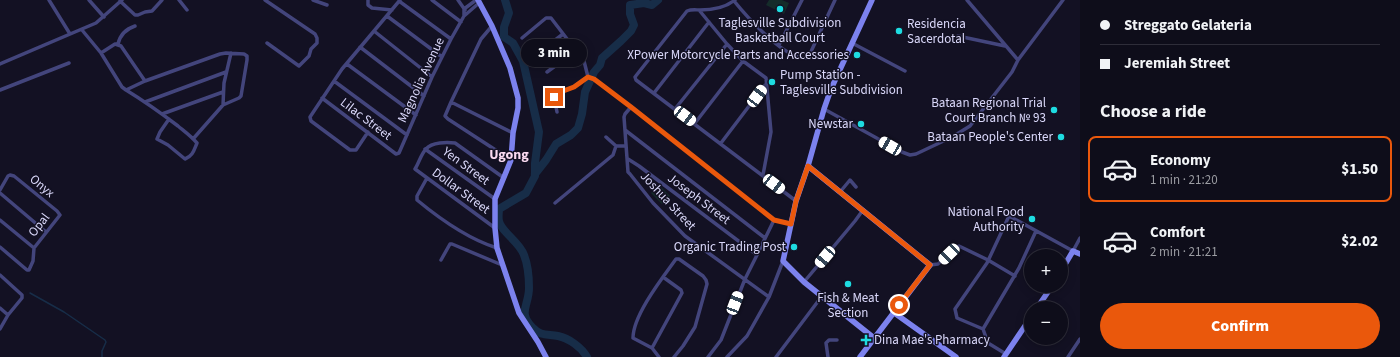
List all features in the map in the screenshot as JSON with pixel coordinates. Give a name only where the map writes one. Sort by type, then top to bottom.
[{"type":"street","points":[[49,0],[70,34]]},
{"type":"street","points":[[89,0],[104,17]]},
{"type":"street","points":[[0,64],[96,23],[121,1],[135,15],[138,15],[152,11],[162,0]]},
{"type":"street","points":[[179,0],[187,10]]},
{"type":"street","points":[[265,0],[315,34],[317,40],[317,43],[311,49],[309,56],[299,66],[267,43]]},
{"type":"street","points":[[313,0],[327,5]]},
{"type":"street","points":[[368,0],[368,5],[372,8],[392,10]]},
{"type":"street","points":[[432,0],[460,22]]},
{"type":"street","points":[[458,0],[466,11]]},
{"type":"street","points":[[779,45],[802,0]]},
{"type":"street","points":[[796,201],[636,80],[635,77],[687,11],[690,9],[718,9],[735,1],[750,21],[789,54],[805,59],[808,58],[835,0]]},
{"type":"street","points":[[727,357],[747,336],[769,297],[783,261],[796,201],[808,166],[824,108],[831,89],[872,0]]},
{"type":"street","points":[[967,0],[1018,60]]},
{"type":"street","points":[[824,108],[902,152],[910,155],[916,154],[952,137],[970,126],[1012,72],[1018,60],[1062,0]]},
{"type":"street","points":[[368,132],[356,150],[353,151],[317,126],[310,117],[347,64],[400,1],[451,39]]},
{"type":"street","points":[[478,1],[492,26],[510,68],[518,98],[511,160],[494,199],[497,248],[519,313],[538,342],[544,356]]},
{"type":"street","name":"Magnolia Avenue","points":[[399,153],[432,77],[451,39],[466,11],[478,1]]},
{"type":"street","points":[[699,10],[743,61],[766,78],[771,132],[763,176]]},
{"type":"street","points":[[387,16],[442,57]]},
{"type":"street","points":[[522,38],[549,17],[551,18],[577,50],[585,63],[591,78],[631,107],[774,220],[791,224]]},
{"type":"street","points":[[654,93],[709,22]]},
{"type":"street","points":[[118,44],[120,37],[124,32],[135,26]]},
{"type":"street","points":[[492,26],[481,39],[445,116],[511,160]]},
{"type":"street","points":[[82,30],[101,53],[126,90],[169,119],[197,143],[191,156],[185,159],[168,145],[157,139],[169,119]]},
{"type":"street","points":[[374,31],[432,77]]},
{"type":"street","points":[[532,58],[563,34]]},
{"type":"street","points":[[958,36],[1006,46]]},
{"type":"street","points":[[852,43],[905,71]]},
{"type":"street","points":[[101,53],[114,44],[118,44]]},
{"type":"street","points":[[118,44],[121,46],[145,81]]},
{"type":"street","points":[[675,109],[727,44]]},
{"type":"street","points":[[360,48],[424,96]]},
{"type":"street","points":[[547,72],[577,50]]},
{"type":"street","points":[[126,90],[145,81],[220,54],[231,53],[244,54],[247,56],[241,96],[223,105],[193,139]]},
{"type":"street","points":[[223,105],[226,72],[231,53]]},
{"type":"street","points":[[695,124],[743,61]]},
{"type":"street","points":[[0,90],[69,62]]},
{"type":"street","points":[[347,64],[416,115]]},
{"type":"street","points":[[145,102],[226,72]]},
{"type":"street","points":[[557,112],[554,95],[591,78]]},
{"type":"street","points":[[334,81],[407,135]]},
{"type":"street","points":[[721,143],[766,85]]},
{"type":"street","points":[[162,114],[223,92]]},
{"type":"street","name":"Lilac Street","points":[[322,98],[396,154],[399,153]]},
{"type":"street","points":[[451,102],[513,133]]},
{"type":"street","name":"Joshua Street","points":[[631,107],[625,114],[629,173],[653,203],[685,236],[769,297]]},
{"type":"street","points":[[625,130],[766,238]]},
{"type":"street","points":[[606,137],[616,146],[626,146]]},
{"type":"street","points":[[425,149],[441,143],[455,143],[504,178]]},
{"type":"street","points":[[555,202],[613,155],[616,146]]},
{"type":"street","name":"Dollar Street","points":[[425,149],[415,169],[495,228]]},
{"type":"street","name":"Yen Street","points":[[425,149],[494,199]]},
{"type":"street","name":"Joseph Street","points":[[628,159],[757,255]]},
{"type":"street","points":[[808,166],[930,265]]},
{"type":"street","name":"Onyx","points":[[0,190],[10,175],[20,180],[60,215]]},
{"type":"street","points":[[427,178],[417,196],[417,200],[451,224],[497,248]]},
{"type":"street","points":[[839,192],[850,180],[856,187]]},
{"type":"street","points":[[0,194],[46,232]]},
{"type":"street","points":[[804,282],[863,210]]},
{"type":"street","name":"Opal","points":[[0,247],[27,270],[29,270],[33,261],[34,248],[60,215]]},
{"type":"street","points":[[1024,328],[1005,356],[988,343],[983,329],[957,318],[955,310],[988,260],[1009,216],[1078,252]]},
{"type":"street","points":[[0,220],[34,248]]},
{"type":"street","points":[[708,357],[721,340],[744,279],[774,220]]},
{"type":"street","points":[[983,329],[1015,276],[1036,231]]},
{"type":"street","points":[[1068,263],[1078,252],[1080,238]]},
{"type":"street","points":[[440,260],[450,244],[452,244],[503,265]]},
{"type":"street","points":[[860,357],[930,265],[938,264],[959,246],[988,260],[1015,276]]},
{"type":"street","points":[[659,357],[652,348],[635,340],[633,335],[636,321],[663,277],[676,259],[679,259],[703,276],[706,280],[705,290],[695,327],[674,357]]},
{"type":"street","points":[[783,261],[804,282],[874,338]]},
{"type":"street","points":[[0,276],[22,295],[22,298],[8,315],[0,329]]},
{"type":"street","points":[[652,348],[682,293],[681,290],[663,277]]},
{"type":"street","points":[[776,357],[822,296]]},
{"type":"street","points":[[0,308],[8,315]]},
{"type":"street","points":[[893,312],[956,357]]},
{"type":"street","points":[[1068,357],[1080,339]]},
{"type":"street","points":[[828,357],[826,343],[829,340],[837,340]]},
{"type":"green space","name":"Taglesville Subdivision Basketball Court","points":[[769,0],[782,0],[789,3],[784,14],[766,5]]},
{"type":"green space","points":[[659,185],[670,196],[662,204],[651,193]]},
{"type":"waterway","points":[[505,0],[509,13],[504,27],[504,37],[513,43],[523,61],[539,132],[535,176],[526,193],[499,209],[499,221],[503,229],[522,250],[525,259],[529,288],[525,309],[528,322],[538,332],[562,337],[571,341],[582,350],[587,357]]},
{"type":"waterway","points":[[535,174],[556,144],[571,135],[578,128],[582,114],[585,92],[594,72],[600,65],[602,58],[631,31],[634,25],[630,14],[630,5],[644,3],[652,5],[658,0]]},
{"type":"waterway","points":[[30,293],[64,312],[105,340],[106,342],[102,351],[102,357]]},
{"type":"place","name":"Taglesville Subdivision Basketball Court","points":[[780,9]]},
{"type":"place","name":"Residencia Sacerdotal","points":[[899,31]]},
{"type":"place","name":"XPower Motorcycle Parts and Accessories","points":[[857,55]]},
{"type":"place","name":"Pump Station - Taglesville Subdivision","points":[[772,82]]},
{"type":"place","name":"Bataan Regional Trial Court Branch № 93","points":[[1054,110]]},
{"type":"place","name":"Newstar","points":[[861,124]]},
{"type":"place","name":"Bataan People's Center","points":[[1061,137]]},
{"type":"place","name":"National Food Authority","points":[[1032,219]]},
{"type":"place","name":"Organic Trading Post","points":[[794,247]]},
{"type":"place","name":"Fish & Meat Section","points":[[848,284]]},
{"type":"place","name":"Dina Mae's Pharmacy","points":[[866,340]]},
{"type":"district","name":"Ugong","points":[[509,155]]},
{"type":"route","points":[[554,97],[555,94],[574,87],[588,77],[594,79],[774,220],[791,224],[796,201],[808,166],[930,265],[899,305]]}]
